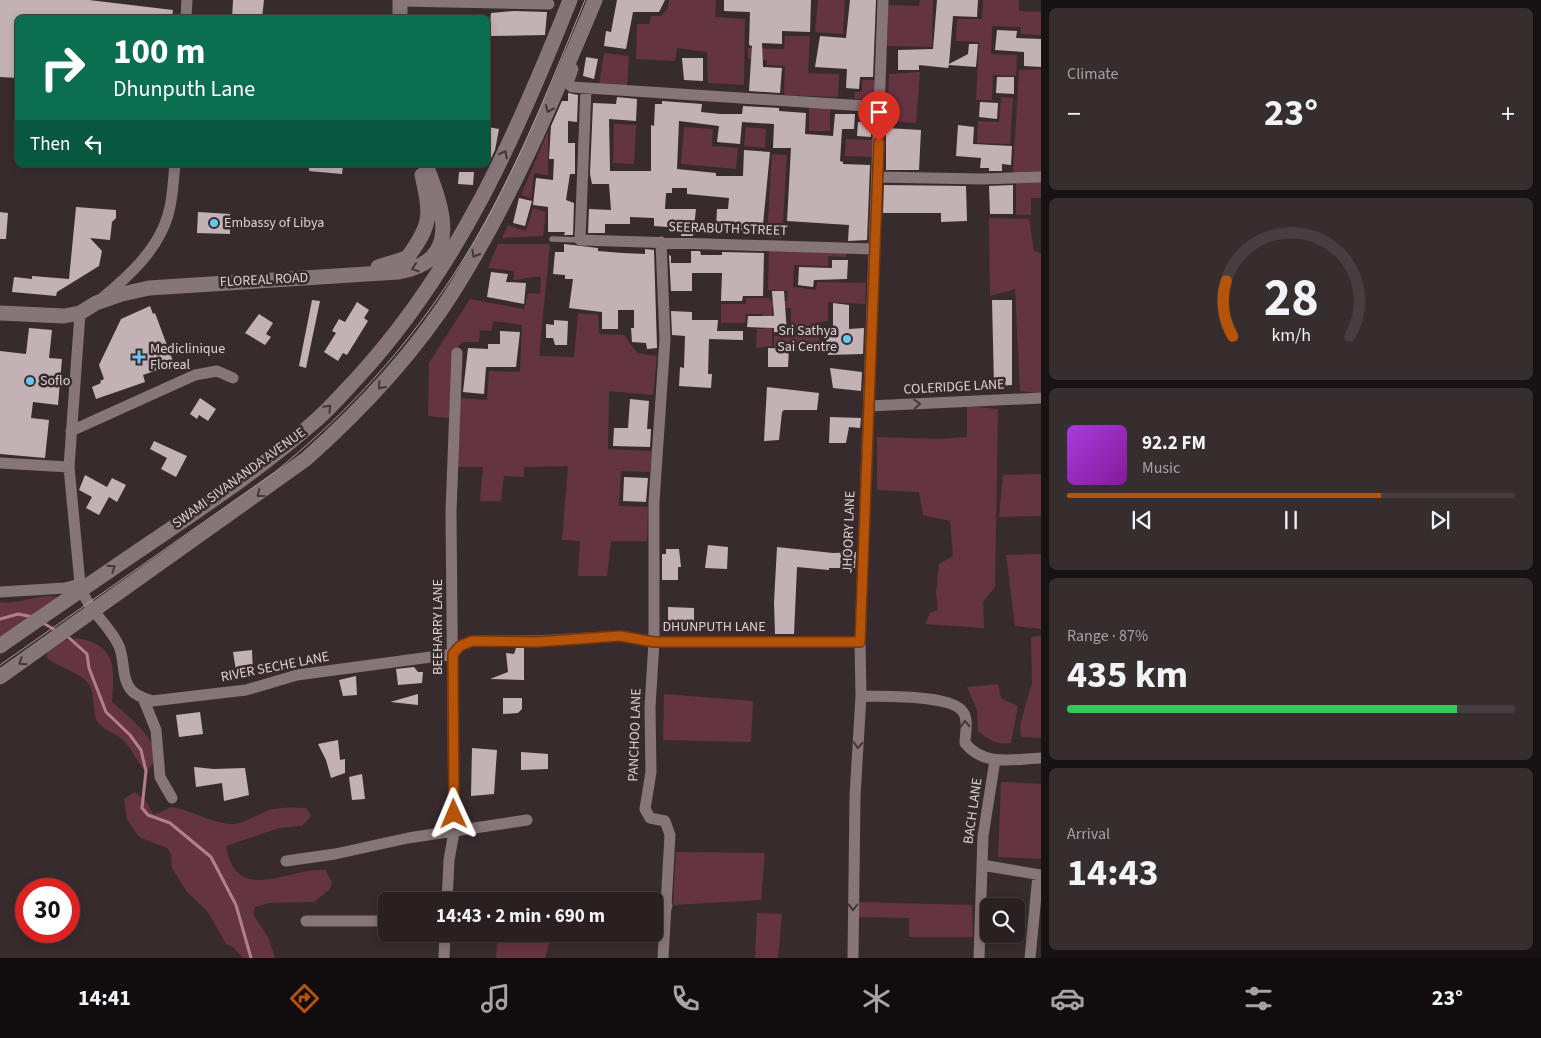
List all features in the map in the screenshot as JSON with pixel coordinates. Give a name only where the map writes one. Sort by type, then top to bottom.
[{"type":"street","points":[[186,15],[188,0]]},
{"type":"street","points":[[400,15],[400,0],[549,4]]},
{"type":"street","name":"SWAMI SIVANANDA AVENUE","points":[[0,646],[57,606],[80,587],[208,504],[276,454],[316,420],[374,359],[402,325],[437,276],[499,164],[522,118],[570,0]]},
{"type":"street","points":[[0,677],[90,615],[306,459],[351,419],[388,378],[421,337],[452,293],[497,216],[539,132],[595,0]]},
{"type":"street","points":[[602,0],[568,80],[572,87],[881,107]]},
{"type":"street","name":"JHOORY LANE","points":[[853,958],[855,796],[861,696],[860,642],[881,107],[883,0]]},
{"type":"street","points":[[580,240],[586,88]]},
{"type":"street","points":[[96,303],[120,283],[156,242],[169,214],[174,167]]},
{"type":"street","points":[[340,275],[390,265],[407,258],[427,225],[429,206],[420,167]]},
{"type":"street","name":"FLOREAL ROAD","points":[[0,313],[51,316],[80,313],[96,303],[148,288],[411,270],[427,263],[435,255],[442,236],[443,218],[427,167]]},
{"type":"street","points":[[877,177],[982,179],[1041,177]]},
{"type":"street","name":"SEERABUTH STREET","points":[[580,240],[874,249]]},
{"type":"street","points":[[654,642],[654,502],[665,339],[661,242]]},
{"type":"street","points":[[80,313],[69,468],[80,587],[90,615],[118,644],[123,656],[126,680],[132,691],[143,698],[156,730],[160,777],[172,798]]},
{"type":"street","name":"BEEHARRY LANE","points":[[447,892],[449,860],[454,832],[451,512],[457,353]]},
{"type":"street","points":[[71,431],[196,375],[217,371],[233,378]]},
{"type":"street","name":"COLERIDGE LANE","points":[[868,406],[1041,398]]},
{"type":"street","points":[[0,463],[69,468]]},
{"type":"street","points":[[0,592],[80,587]]},
{"type":"street","name":"DHUNPUTH LANE","points":[[453,654],[460,646],[472,641],[536,642],[620,636],[654,642],[860,642]]},
{"type":"street","name":"PANCHOO LANE","points":[[654,642],[650,707],[651,772],[645,809],[650,818],[665,821],[670,836],[667,906]]},
{"type":"street","name":"RIVER SECHE LANE","points":[[143,698],[152,701],[246,690],[297,675],[453,654]]},
{"type":"street","points":[[861,696],[937,700],[952,704],[963,711],[966,721],[965,743],[973,753],[995,760],[1041,758]]},
{"type":"street","name":"BACH LANE","points":[[979,958],[983,836],[995,760]]},
{"type":"street","points":[[286,861],[336,854],[408,838],[527,820]]},
{"type":"street","points":[[982,865],[1040,875],[1030,958]]},
{"type":"street","points":[[663,906],[667,906],[663,958]]},
{"type":"street","points":[[306,921],[378,921]]},
{"type":"street","points":[[444,958],[445,942]]},
{"type":"lane","points":[[552,240],[580,240]]},
{"type":"shaded area","points":[[669,0],[716,0],[715,17],[745,19],[744,85],[708,83],[707,52],[677,48],[675,61],[636,59],[637,24],[649,24],[651,16],[661,16],[668,8]]},
{"type":"shaded area","points":[[818,0],[845,0],[843,34],[815,32]]},
{"type":"shaded area","points":[[920,0],[933,0],[932,47],[887,46],[888,5],[919,6]]},
{"type":"shaded area","points":[[983,0],[1019,0],[1019,11],[1041,12],[1041,35],[1021,34],[1021,27],[992,26],[991,54],[1017,55],[1016,76],[993,75],[992,100],[976,100],[979,42],[956,41],[957,19],[982,19]]},
{"type":"shaded area","points":[[785,36],[810,36],[808,73],[839,74],[838,97],[784,95],[785,66],[767,65],[767,60],[748,59],[748,48],[784,49]]},
{"type":"shaded area","points":[[604,53],[629,56],[627,86],[599,85]]},
{"type":"shaded area","points":[[1041,69],[1041,173],[1013,173],[1019,70]]},
{"type":"shaded area","points":[[920,72],[916,123],[887,121],[889,74]]},
{"type":"shaded area","points":[[862,80],[876,80],[875,99],[855,99],[855,92],[862,92]]},
{"type":"shaded area","points":[[1001,97],[1013,98],[1010,144],[977,143],[978,121],[999,122]]},
{"type":"shaded area","points":[[809,107],[830,107],[830,131],[809,131]]},
{"type":"shaded area","points":[[614,124],[636,125],[634,164],[613,163]]},
{"type":"shaded area","points":[[684,127],[713,129],[712,146],[738,148],[736,169],[681,164]]},
{"type":"shaded area","points":[[746,127],[766,129],[765,148],[744,146]]},
{"type":"shaded area","points":[[548,131],[548,175],[534,173],[531,198],[521,195]]},
{"type":"shaded area","points":[[846,139],[873,140],[872,157],[845,156]]},
{"type":"shaded area","points":[[772,154],[787,155],[782,238],[767,237]]},
{"type":"shaded area","points":[[1016,180],[1041,180],[1041,198],[1031,198],[1031,215],[1016,215]]},
{"type":"shaded area","points":[[533,208],[546,212],[543,236],[502,238],[508,225],[526,231]]},
{"type":"shaded area","points":[[989,218],[1029,219],[1034,251],[1041,253],[1041,393],[1020,391],[1015,289],[990,296]]},
{"type":"shaded area","points":[[498,244],[550,244],[539,356],[574,357],[578,313],[598,315],[599,334],[624,335],[637,353],[657,356],[653,395],[609,391],[608,449],[652,451],[650,472],[621,471],[619,506],[648,507],[647,541],[611,541],[607,576],[578,576],[580,541],[562,540],[568,466],[524,467],[524,477],[504,476],[501,501],[480,501],[483,467],[457,467],[460,398],[487,400],[489,371],[520,372],[522,325],[493,321],[491,331],[480,330],[479,342],[463,342],[453,351],[449,418],[428,416],[429,363],[470,299],[524,309],[528,293],[540,294],[541,277],[513,280],[514,271],[488,268]]},
{"type":"shaded area","points":[[769,249],[846,251],[846,257],[828,256],[828,266],[794,265],[793,287],[816,290],[817,282],[866,283],[865,304],[828,302],[828,321],[819,322],[819,345],[815,348],[774,347],[774,336],[791,335],[791,308],[772,307],[772,346],[756,348],[757,329],[764,329],[763,314],[746,314],[745,323],[721,323],[721,304],[746,304],[746,298],[769,298],[769,301],[787,301],[788,291],[768,290]]},
{"type":"shaded area","points":[[967,406],[998,409],[995,587],[983,602],[984,628],[925,624],[930,613],[938,610],[936,594],[939,564],[953,556],[950,521],[923,515],[919,492],[877,490],[877,437],[938,439],[967,437]]},
{"type":"shaded area","points":[[1041,474],[1041,516],[999,517],[1003,475]]},
{"type":"shaded area","points":[[1041,554],[1041,629],[1015,626],[1006,555]]},
{"type":"shaded area","points":[[47,596],[59,597],[0,640],[0,602],[18,602]]},
{"type":"shaded area","points":[[1041,636],[1041,738],[1021,737],[1020,725],[1032,683],[1031,637]]},
{"type":"shaded area","points":[[77,638],[100,646],[111,660],[113,668],[112,702],[146,734],[155,749],[157,757],[146,773],[125,742],[97,721],[92,690],[86,681],[47,658],[47,653],[63,641]]},
{"type":"shaded area","points":[[998,684],[1001,698],[1018,706],[1011,743],[993,741],[978,731],[977,710],[967,687]]},
{"type":"shaded area","points":[[664,694],[753,701],[751,742],[663,740]]},
{"type":"shaded area","points":[[1001,782],[1041,784],[1041,859],[998,857]]},
{"type":"shaded area","points":[[135,792],[146,801],[153,814],[171,807],[231,824],[244,822],[274,809],[306,808],[311,816],[302,826],[279,828],[226,846],[232,864],[241,875],[252,880],[266,880],[326,870],[332,883],[330,889],[314,902],[269,903],[255,907],[253,914],[268,937],[275,958],[243,958],[233,947],[226,944],[208,912],[187,892],[172,868],[171,854],[167,848],[139,837],[127,819],[124,799]]},
{"type":"shaded area","points":[[676,852],[765,853],[761,900],[673,905]]},
{"type":"shaded area","points":[[859,902],[972,905],[973,937],[909,937],[909,918],[859,917]]},
{"type":"shaded area","points":[[757,913],[782,914],[778,958],[755,958]]},
{"type":"shaded area","points":[[497,942],[550,942],[545,958],[496,958]]},
{"type":"building","points":[[0,0],[89,0],[173,10],[172,15],[15,15],[15,78],[0,77]]},
{"type":"building","points":[[233,0],[264,0],[262,15],[232,15]]},
{"type":"building","points":[[617,0],[665,0],[659,12],[633,12],[626,49],[604,46],[606,31],[611,32]]},
{"type":"building","points":[[724,0],[811,0],[810,32],[782,31],[782,44],[762,43],[763,67],[782,68],[780,93],[749,91],[752,46],[749,45],[750,12],[724,11]]},
{"type":"building","points":[[850,0],[876,0],[873,77],[860,77],[859,89],[846,88],[847,69],[815,67],[820,36],[846,38]]},
{"type":"building","points":[[937,0],[978,0],[977,17],[953,16],[949,64],[968,54],[969,44],[978,44],[976,67],[949,65],[948,68],[919,65],[919,70],[898,70],[898,50],[933,49]]},
{"type":"building","points":[[514,11],[547,12],[545,35],[490,36],[491,13]]},
{"type":"building","points":[[997,30],[1017,31],[1016,38],[1041,39],[1041,67],[1024,66],[1024,52],[995,50]]},
{"type":"building","points":[[586,57],[598,59],[594,79],[583,76]]},
{"type":"building","points":[[682,58],[703,58],[703,81],[684,80]]},
{"type":"building","points":[[997,77],[1014,77],[1014,94],[996,93]]},
{"type":"building","points":[[568,93],[578,95],[577,122],[568,121],[568,143],[575,143],[575,174],[570,174],[566,200],[574,203],[573,235],[564,235],[565,232],[548,232],[548,207],[533,205],[536,178],[553,180],[554,159],[549,159],[551,126],[562,101],[568,101]]},
{"type":"building","points":[[617,97],[637,99],[636,121],[609,119],[610,171],[651,171],[651,125],[654,126],[655,104],[662,104],[662,101],[702,104],[701,112],[720,114],[742,114],[743,106],[779,108],[779,111],[806,113],[805,134],[833,136],[835,114],[855,114],[854,129],[842,129],[840,161],[843,164],[870,165],[867,240],[848,241],[849,225],[787,221],[791,148],[773,148],[774,124],[742,122],[740,144],[717,142],[719,126],[679,121],[677,169],[716,173],[716,176],[743,176],[744,150],[770,152],[762,235],[741,234],[742,230],[716,229],[717,209],[728,209],[729,198],[687,194],[687,188],[672,188],[672,193],[666,193],[665,209],[696,209],[693,236],[681,236],[682,228],[654,226],[654,218],[630,217],[630,224],[605,224],[605,233],[588,233],[589,209],[611,210],[609,184],[592,184],[590,174],[593,103],[616,104]]},
{"type":"building","points":[[980,102],[998,103],[997,119],[979,117]]},
{"type":"building","points":[[858,122],[871,123],[871,137],[857,136]]},
{"type":"building","points":[[958,125],[974,127],[973,144],[1012,146],[1011,165],[1002,164],[1002,171],[989,171],[989,168],[980,168],[981,158],[956,156]]},
{"type":"building","points":[[490,127],[499,129],[495,150],[490,161]]},
{"type":"building","points":[[886,128],[921,130],[919,170],[886,170]]},
{"type":"building","points":[[309,167],[343,167],[342,174],[309,171]]},
{"type":"building","points":[[459,172],[474,172],[473,185],[458,184]]},
{"type":"building","points":[[884,185],[966,186],[967,221],[941,222],[941,213],[883,213]]},
{"type":"building","points":[[1013,185],[1013,214],[990,214],[989,186]]},
{"type":"building","points":[[519,198],[532,201],[525,226],[513,223]]},
{"type":"building","points":[[76,207],[116,210],[116,218],[112,222],[110,240],[90,238],[102,251],[99,266],[57,292],[56,296],[12,292],[14,277],[32,279],[32,276],[69,279]]},
{"type":"building","points":[[0,212],[8,213],[6,239],[0,239]]},
{"type":"building","name":"Embassy of Libya","points":[[198,212],[230,214],[230,234],[197,233]]},
{"type":"building","points":[[564,244],[598,248],[598,251],[622,253],[645,254],[645,249],[654,250],[657,348],[647,349],[646,343],[632,342],[631,328],[634,328],[634,310],[618,310],[618,329],[602,329],[602,312],[569,308],[573,279],[565,279],[565,275],[553,274],[555,252],[564,252]]},
{"type":"building","points":[[691,251],[700,251],[701,255],[722,255],[722,252],[764,253],[763,296],[743,296],[742,301],[721,301],[722,273],[692,273],[692,291],[671,291],[669,255],[671,256],[671,263],[691,263]]},
{"type":"building","points":[[832,260],[848,260],[847,279],[814,280],[813,287],[798,285],[799,267],[832,268]]},
{"type":"building","points":[[491,272],[508,274],[506,282],[526,283],[524,304],[487,297]]},
{"type":"building","points":[[772,291],[784,291],[787,333],[774,332],[774,328],[747,327],[748,316],[774,316]]},
{"type":"building","points":[[312,300],[320,301],[306,368],[299,366]]},
{"type":"building","points":[[992,300],[1012,300],[1012,385],[994,386]]},
{"type":"building","points":[[357,302],[369,310],[364,318],[368,321],[347,355],[343,353],[338,361],[324,352],[336,333],[332,331],[339,319],[345,322]]},
{"type":"building","name":"Sri Sathya Sai Centre","points":[[833,303],[849,305],[849,329],[864,328],[863,354],[828,355],[825,329],[833,329]]},
{"type":"building","points":[[150,306],[153,314],[155,313],[174,364],[143,375],[145,382],[96,399],[92,387],[101,383],[100,381],[104,379],[99,365],[121,319]]},
{"type":"building","points":[[671,311],[692,312],[692,320],[718,320],[717,331],[743,331],[743,340],[709,339],[708,374],[712,374],[711,388],[679,386],[680,367],[684,368],[685,336],[672,335]]},
{"type":"building","points":[[259,314],[273,323],[266,334],[271,337],[265,345],[245,333]]},
{"type":"building","points":[[554,320],[568,321],[567,345],[555,345],[553,338],[546,338],[546,324],[554,325]]},
{"type":"building","name":"Soflo","points":[[29,328],[52,330],[49,358],[62,359],[58,405],[33,402],[31,418],[49,420],[45,458],[0,454],[0,351],[26,354]]},
{"type":"building","points":[[500,331],[520,332],[516,367],[486,367],[484,394],[463,392],[468,348],[488,349],[488,344],[500,344]]},
{"type":"building","points":[[768,348],[789,349],[788,367],[768,367]]},
{"type":"building","points":[[830,368],[862,372],[861,391],[833,388]]},
{"type":"building","points":[[767,387],[819,393],[817,410],[784,410],[782,412],[779,440],[764,441]]},
{"type":"building","points":[[200,398],[216,409],[208,421],[199,415],[197,419],[190,414]]},
{"type":"building","points":[[630,399],[649,401],[647,429],[651,429],[650,447],[613,446],[614,428],[628,428]]},
{"type":"building","points":[[830,417],[861,418],[860,428],[849,427],[846,443],[829,443]]},
{"type":"building","points":[[154,441],[187,456],[176,477],[161,469],[167,458],[150,449]]},
{"type":"building","points":[[85,475],[107,487],[112,478],[126,485],[117,502],[109,497],[99,515],[86,508],[92,497],[79,490]]},
{"type":"building","points":[[624,477],[648,478],[646,502],[623,501]]},
{"type":"building","points":[[708,545],[728,547],[727,569],[705,568]]},
{"type":"building","points":[[777,547],[833,553],[856,552],[855,568],[829,568],[829,570],[797,567],[794,634],[775,634],[774,602]]},
{"type":"building","points":[[666,549],[679,549],[681,567],[678,567],[678,580],[662,580],[662,554],[666,554]]},
{"type":"building","points":[[668,607],[694,608],[694,627],[668,627]]},
{"type":"building","points":[[516,648],[524,648],[524,680],[490,679],[508,672],[506,653],[514,654]]},
{"type":"building","points":[[252,650],[253,673],[237,677],[233,652]]},
{"type":"building","points":[[414,667],[418,672],[423,672],[422,683],[398,685],[396,669]]},
{"type":"building","points":[[356,676],[357,695],[343,696],[339,680]]},
{"type":"building","points":[[418,694],[418,705],[390,702]]},
{"type":"building","points":[[503,698],[522,698],[522,709],[518,713],[503,714]]},
{"type":"building","points":[[200,712],[203,734],[179,737],[176,715]]},
{"type":"building","points":[[338,740],[340,760],[345,759],[345,773],[331,778],[326,760],[318,744]]},
{"type":"building","points":[[472,748],[497,750],[494,794],[471,796]]},
{"type":"building","points":[[521,752],[548,754],[548,769],[521,770]]},
{"type":"building","points":[[194,767],[214,769],[245,768],[249,795],[224,801],[222,783],[196,787]]},
{"type":"building","points":[[362,774],[365,799],[352,800],[349,777]]},
{"type":"waterway","points":[[0,619],[18,614],[33,617]]},
{"type":"waterway","points":[[43,623],[57,631]]},
{"type":"waterway","points":[[67,636],[87,654],[89,668],[106,712],[130,735],[141,750],[146,771],[142,808],[148,815],[170,823],[211,857],[236,905],[251,958]]},
{"type":"tram line","points":[[0,665],[275,472],[344,410],[385,366],[442,292],[485,223],[538,113],[585,0]]},
{"type":"place","name":"Embassy of Libya","points":[[214,223]]},
{"type":"place","name":"Sri Sathya Sai Centre","points":[[847,339]]},
{"type":"place","name":"Mediclinique Floreal","points":[[139,357]]},
{"type":"place","name":"Soflo","points":[[30,381]]},
{"type":"route","points":[[454,814],[453,654],[460,646],[472,641],[536,642],[620,636],[654,642],[860,642],[879,142]]}]
